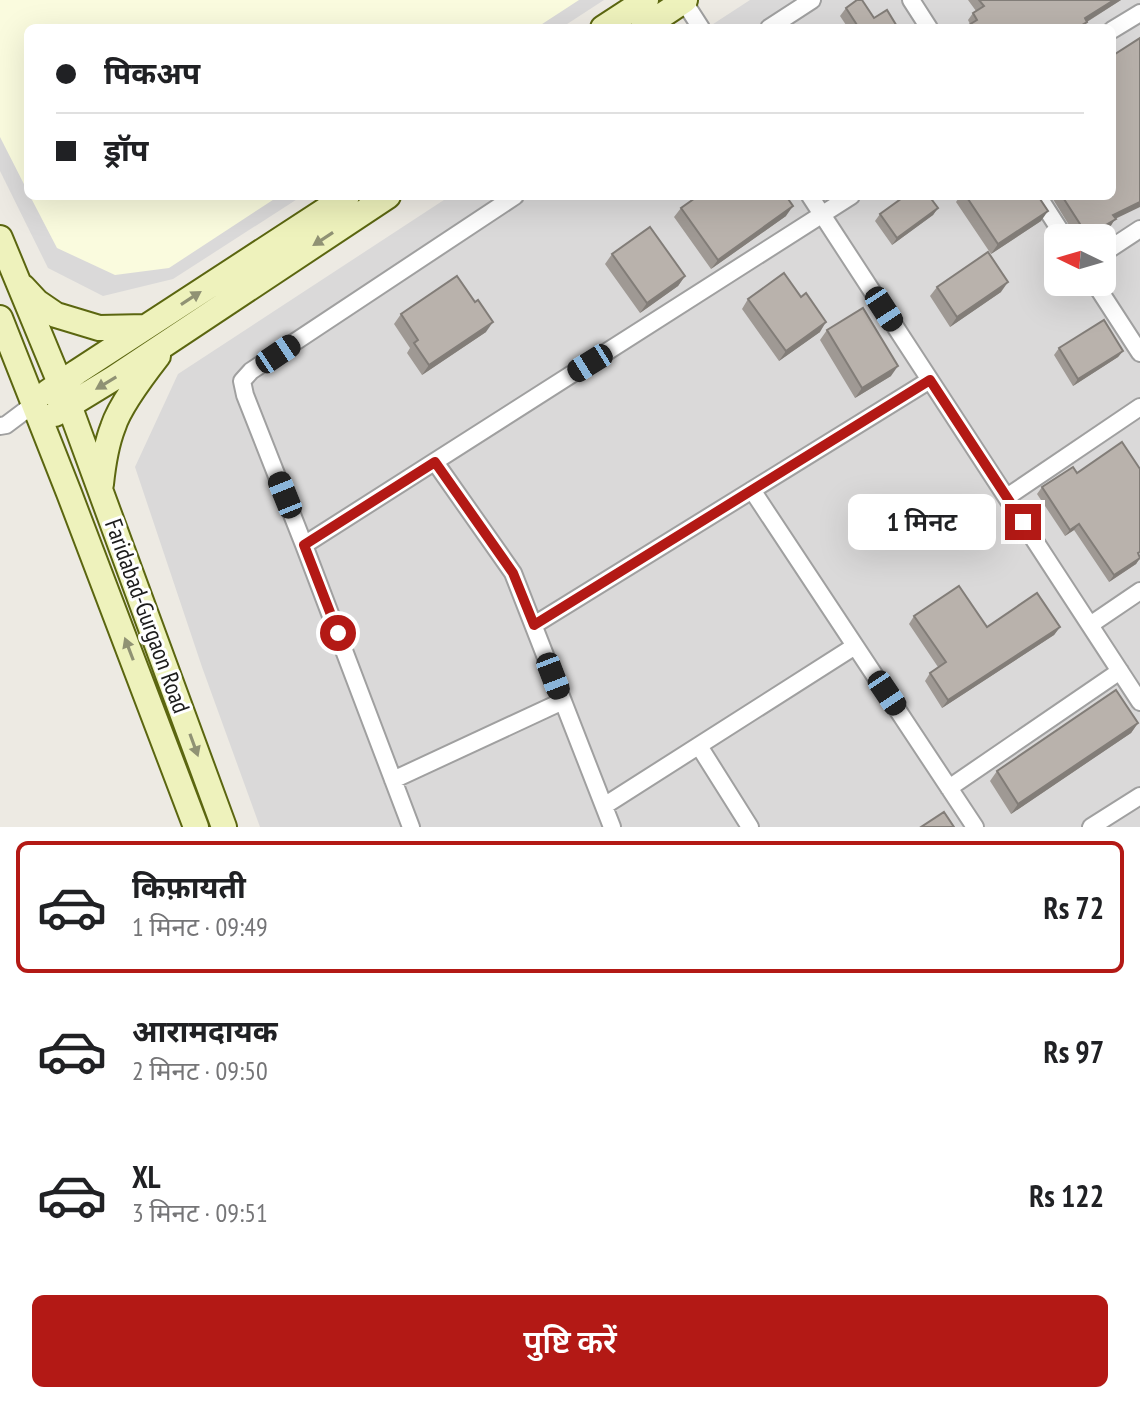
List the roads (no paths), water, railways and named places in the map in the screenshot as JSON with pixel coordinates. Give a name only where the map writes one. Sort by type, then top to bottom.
[{"type":"main road","points":[[609,24],[646,0]]},
{"type":"main road","points":[[649,24],[684,0]]},
{"type":"main road","points":[[38,414],[146,327],[341,200]]},
{"type":"main road","points":[[64,394],[114,378],[382,200]]},
{"type":"main road","name":"Faridabad-Gurgaon Road","points":[[0,238],[64,394],[224,827]]},
{"type":"main road","points":[[19,283],[37,302],[56,315],[99,328],[146,327]]},
{"type":"main road","name":"Faridabad-Gurgaon Road","points":[[0,318],[196,827]]},
{"type":"main road","points":[[100,490],[103,461],[113,425],[142,377],[169,341]]},
{"type":"street","points":[[684,0],[699,24]]},
{"type":"street","points":[[775,24],[812,0]]},
{"type":"street","points":[[911,0],[926,24]]},
{"type":"street","points":[[1116,28],[1140,13]]},
{"type":"street","points":[[411,827],[242,381],[251,371],[509,200]]},
{"type":"street","points":[[813,200],[1140,702]]},
{"type":"street","points":[[304,545],[845,200]]},
{"type":"street","points":[[1041,200],[1056,224]]},
{"type":"street","points":[[1116,245],[1140,229]]},
{"type":"street","points":[[1103,296],[1140,353]]},
{"type":"street","points":[[534,625],[930,380]]},
{"type":"street","points":[[1007,497],[1140,407]]},
{"type":"street","points":[[0,426],[38,414]]},
{"type":"street","points":[[435,462],[513,573],[612,827]]},
{"type":"street","points":[[752,490],[975,827]]},
{"type":"street","points":[[1090,625],[1140,591]]},
{"type":"street","points":[[604,806],[855,646]]},
{"type":"street","points":[[949,788],[1120,671]]},
{"type":"street","points":[[393,780],[563,701]]},
{"type":"street","points":[[699,746],[750,827]]},
{"type":"street","points":[[1091,827],[1140,796]]}]
